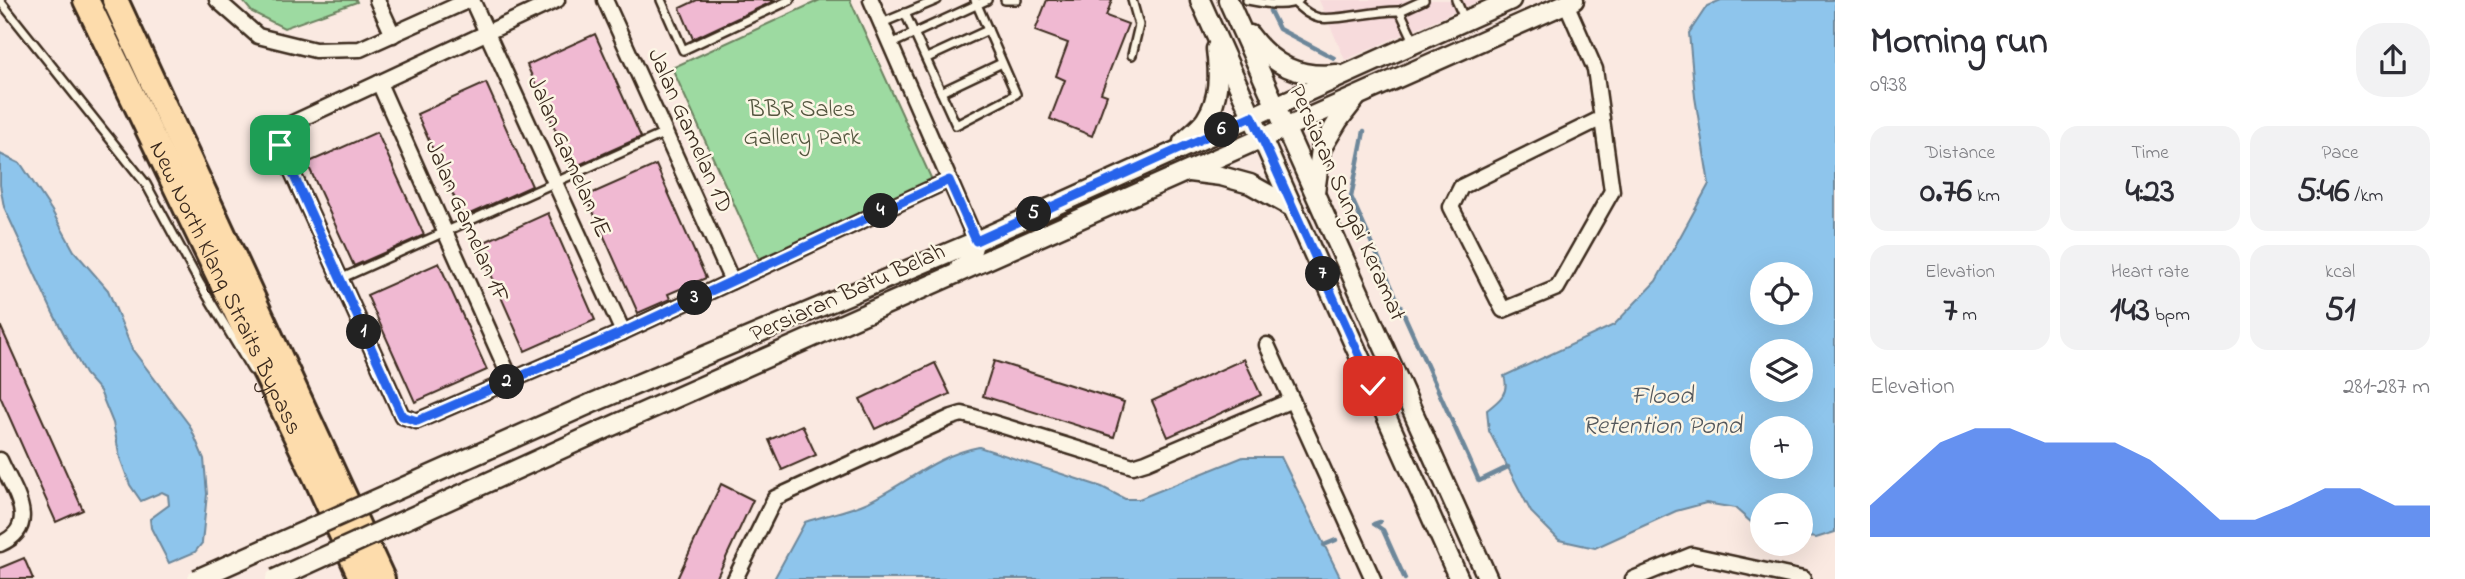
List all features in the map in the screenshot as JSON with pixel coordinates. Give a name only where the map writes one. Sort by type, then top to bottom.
[{"type":"highway","name":"New North Klang Straits Bypass","points":[[86,0],[317,479],[362,579]]},
{"type":"highway","name":"New North Klang Straits Bypass","points":[[115,0],[382,579]]},
{"type":"street","points":[[218,0],[258,36],[315,50],[360,48],[471,0]]},
{"type":"street","points":[[378,0],[393,35]]},
{"type":"street","name":"Jalan Gamelan 1E","points":[[471,0],[623,332]]},
{"type":"street","points":[[557,0],[286,126],[279,135],[280,145],[402,416],[417,421],[623,332],[949,180]]},
{"type":"street","name":"Jalan Gamelan 1D","points":[[605,0],[732,281]]},
{"type":"street","points":[[871,0],[976,241],[971,258],[939,280]]},
{"type":"street","name":"Persiaran Sungai Keramat","points":[[1200,0],[1459,579]]},
{"type":"street","name":"Persiaran Sungai Keramat","points":[[1228,0],[1488,579]]},
{"type":"street","name":"Persiaran Batu Belah","points":[[197,579],[590,404],[976,241],[1465,21],[1500,2]]},
{"type":"street","points":[[1570,2],[1595,69],[1602,118],[1612,191],[1557,288],[1503,310],[1451,207],[1461,187],[1602,118]]},
{"type":"street","name":"Persiaran Batu Belah","points":[[275,579],[939,280],[1570,2]]},
{"type":"street","points":[[1237,19],[1259,47],[1284,67],[1316,76],[1348,73]]},
{"type":"street","points":[[1173,152],[1206,119],[1215,99],[1219,77],[1214,31]]},
{"type":"street","name":"Jalan Gamelan 1F","points":[[379,83],[511,380]]},
{"type":"street","points":[[1315,194],[1321,149],[1358,96]]},
{"type":"street","points":[[1186,172],[1221,176],[1250,184],[1293,208]]},
{"type":"street","points":[[1267,345],[1373,579]]},
{"type":"street","points":[[735,579],[775,498],[962,414],[1133,466],[1292,400]]},
{"type":"street","points":[[0,460],[23,514],[22,527],[11,539],[0,544]]},
{"type":"street","points":[[1633,579],[1692,555],[1803,579]]},
{"type":"lane","points":[[661,0],[683,50],[790,0]]},
{"type":"lane","points":[[881,23],[937,0]]},
{"type":"lane","points":[[891,44],[976,2],[987,0]]},
{"type":"lane","points":[[1005,0],[1017,0]]},
{"type":"lane","points":[[1132,0],[1139,25],[1132,55]]},
{"type":"lane","points":[[1247,0],[1265,4],[1297,2],[1306,13],[1321,18],[1385,10],[1400,11],[1424,0]]},
{"type":"lane","points":[[1456,0],[1465,21]]},
{"type":"lane","points":[[0,1],[146,184],[199,282],[254,375]]},
{"type":"lane","points":[[905,13],[956,125],[1016,94],[976,2]]},
{"type":"lane","points":[[1400,11],[1415,43]]},
{"type":"lane","points":[[926,58],[988,30]]},
{"type":"lane","points":[[941,92],[1002,62]]},
{"type":"lane","points":[[340,279],[665,133]]},
{"type":"lane","points":[[268,398],[317,479]]},
{"type":"shaded area","points":[[1319,0],[1481,0],[1345,60]]},
{"type":"green space","points":[[242,0],[357,2],[284,28],[252,12]]},
{"type":"green space","name":"BBR Sales Gallery Park","points":[[820,0],[850,0],[932,180],[759,259],[672,68]]},
{"type":"water","name":"Flood Retention Pond","points":[[1721,0],[1835,0],[1835,532],[1813,538],[1813,493],[1750,493],[1750,521],[1735,508],[1706,503],[1676,511],[1595,548],[1559,540],[1531,512],[1489,431],[1487,410],[1504,392],[1504,376],[1614,325],[1656,281],[1709,184],[1695,97],[1689,33],[1707,6]]},
{"type":"water","points":[[0,154],[21,164],[74,251],[108,290],[132,349],[190,426],[204,459],[207,494],[202,543],[195,552],[169,563],[151,528],[150,519],[169,505],[168,495],[162,492],[141,501],[130,485],[120,458],[113,423],[100,391],[85,374],[53,313],[4,207],[0,185]]},
{"type":"water","points":[[979,447],[1102,487],[1125,499],[1139,499],[1243,457],[1281,457],[1341,579],[774,579],[805,522],[868,502],[949,456]]},
{"type":"building","points":[[697,0],[776,0],[693,39],[680,8]]},
{"type":"building","points":[[1047,0],[1112,0],[1106,16],[1128,24],[1101,93],[1107,95],[1092,136],[1050,119],[1065,80],[1056,76],[1068,43],[1035,31]]},
{"type":"building","points":[[595,34],[641,137],[572,168],[527,65]]},
{"type":"building","points":[[486,83],[532,186],[463,217],[417,114]]},
{"type":"building","points":[[377,132],[424,235],[354,266],[307,163]]},
{"type":"building","points":[[656,165],[706,278],[668,294],[670,299],[638,313],[586,196]]},
{"type":"building","points":[[548,213],[595,320],[525,351],[478,245]]},
{"type":"building","points":[[439,263],[487,370],[415,402],[367,295]]},
{"type":"building","points":[[0,325],[83,510],[56,522],[0,396]]},
{"type":"building","points":[[1244,359],[1261,395],[1168,437],[1152,401]]},
{"type":"building","points":[[994,361],[1124,402],[1114,437],[983,396]]},
{"type":"building","points":[[935,363],[950,394],[875,429],[860,399]]},
{"type":"building","points":[[802,425],[816,455],[782,470],[769,440]]},
{"type":"building","points":[[721,484],[753,500],[716,579],[677,579]]},
{"type":"building","points":[[24,558],[33,579],[0,579],[0,568]]},
{"type":"waterway","points":[[1270,11],[1279,29],[1334,58]]},
{"type":"waterway","points":[[1364,131],[1351,197],[1479,481],[1508,467]]},
{"type":"waterway","points":[[1380,522],[1374,524],[1383,530],[1405,579]]},
{"type":"waterway","points":[[1324,545],[1336,540]]},
{"type":"route","points":[[280,145],[402,416],[417,421],[623,332],[949,180],[976,241],[1252,116],[1373,386]]}]
